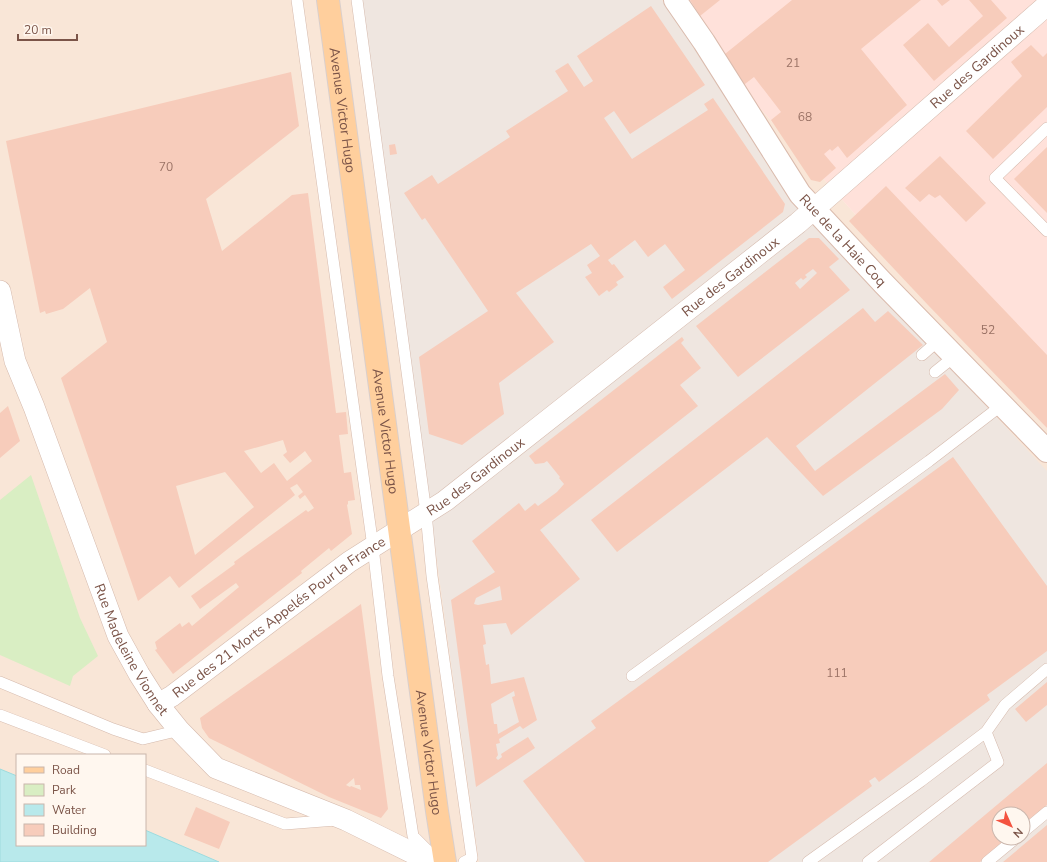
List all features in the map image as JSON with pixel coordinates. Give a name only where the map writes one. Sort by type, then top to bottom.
[{"type":"main road","name":"Avenue Victor Hugo","points":[[328,0],[438,822],[445,862]]},
{"type":"main road","name":"Rue de la Haie Coq","points":[[675,0],[704,42],[800,194],[814,211],[1047,451]]},
{"type":"street","name":"Rue des Gardinoux","points":[[399,530],[445,501],[814,211],[1047,4]]},
{"type":"street","name":"Rue Madeleine Vionnet","points":[[0,291],[8,366],[34,407],[118,636],[139,674],[175,731],[216,768],[346,820],[430,862]]},
{"type":"street","name":"Rue des 21 Morts Appelés Pour la France","points":[[158,704],[172,696],[349,562],[399,530]]},
{"type":"lane","points":[[297,0],[373,547],[388,676],[413,836],[439,862]]},
{"type":"lane","points":[[357,0],[426,513],[432,576],[472,858],[464,862]]},
{"type":"lane","points":[[1047,128],[995,178],[1047,231]]},
{"type":"lane","points":[[922,355],[939,340]]},
{"type":"lane","points":[[935,372],[955,356]]},
{"type":"lane","points":[[632,676],[929,461],[1002,405]]},
{"type":"lane","points":[[808,862],[921,781],[986,732],[1005,705],[1047,669]]},
{"type":"lane","points":[[0,682],[113,729],[143,739],[175,731]]},
{"type":"lane","points":[[0,715],[102,754]]},
{"type":"lane","points":[[868,862],[998,762],[986,732]]},
{"type":"lane","points":[[146,770],[285,824],[346,820]]},
{"type":"lane","points":[[1031,825],[1047,812]]},
{"type":"lane","points":[[987,862],[1006,846]]},
{"type":"shaded area","points":[[0,0],[679,0],[741,87],[1047,428],[1047,862],[0,862]]},
{"type":"shaded area","points":[[361,0],[662,0],[817,226],[1047,471],[1047,862],[479,862]]},
{"type":"shaded area","points":[[679,0],[1047,0],[1047,428],[741,87]]},
{"type":"green space","points":[[31,475],[80,618],[98,656],[73,676],[70,686],[0,655],[0,500]]},
{"type":"water","points":[[0,769],[16,776],[16,846],[146,846],[146,830],[219,862],[0,862]]},
{"type":"building","points":[[690,0],[720,0],[700,16]]},
{"type":"building","points":[[792,0],[921,0],[861,49],[907,105],[847,158],[838,146],[832,151],[830,149],[824,154],[836,168],[820,182],[811,180],[771,120],[781,112],[754,77],[741,87],[720,58]]},
{"type":"building","points":[[937,0],[950,0],[942,6]]},
{"type":"building","points":[[969,0],[991,0],[1007,18],[934,81],[903,45],[928,23],[949,47],[983,16]]},
{"type":"building","points":[[651,6],[705,85],[630,134],[614,111],[604,118],[632,159],[708,110],[704,104],[713,98],[785,204],[783,212],[672,299],[663,287],[685,270],[665,244],[648,257],[635,240],[608,260],[612,265],[614,264],[624,277],[616,282],[618,285],[609,292],[607,290],[599,296],[585,277],[592,273],[587,265],[600,256],[591,244],[516,293],[554,342],[499,383],[504,414],[462,445],[429,434],[419,357],[488,311],[425,218],[422,220],[404,193],[432,175],[438,184],[510,137],[506,131],[568,91],[555,71],[568,63],[584,87],[593,81],[577,56]]},
{"type":"building","points":[[1031,45],[1043,57],[1047,53],[1047,107],[993,159],[966,131],[1022,76],[1011,62]]},
{"type":"building","points":[[291,72],[299,126],[206,199],[222,251],[292,195],[308,193],[336,413],[346,412],[348,434],[339,435],[344,473],[351,472],[355,500],[348,501],[347,505],[352,534],[331,551],[329,548],[301,571],[302,573],[173,674],[155,650],[157,649],[155,642],[180,623],[182,627],[189,622],[192,626],[239,587],[236,583],[200,609],[191,596],[235,564],[234,562],[306,510],[308,512],[314,508],[305,495],[300,499],[298,496],[303,492],[297,484],[290,488],[295,495],[179,588],[170,576],[138,601],[61,378],[107,342],[90,288],[63,309],[46,314],[45,311],[40,313],[6,141]],"holes":[[[283,440],[287,452],[283,455],[290,463],[305,451],[312,461],[287,481],[274,463],[261,473],[244,451]],[[225,472],[254,507],[195,555],[176,486]]]},
{"type":"building","points":[[395,144],[397,154],[390,155],[389,145]]},
{"type":"building","points":[[1047,147],[1047,213],[1014,179]]},
{"type":"building","points":[[940,156],[986,203],[966,222],[940,195],[935,198],[929,194],[920,202],[905,188]]},
{"type":"building","points":[[886,186],[1047,355],[1047,428],[849,221]]},
{"type":"building","points":[[809,238],[819,238],[839,259],[829,267],[850,290],[738,377],[696,326]],"holes":[[[813,269],[817,273],[800,289],[795,283],[801,278],[803,280],[807,277],[805,275]]]},
{"type":"building","points":[[863,308],[875,322],[888,311],[923,345],[796,446],[815,471],[945,374],[959,390],[942,409],[823,496],[767,437],[617,552],[591,520]]},
{"type":"building","points":[[682,337],[684,340],[681,343],[701,368],[680,385],[698,406],[540,530],[580,579],[511,635],[506,623],[483,625],[486,644],[483,645],[486,665],[489,664],[491,684],[524,677],[537,720],[523,729],[520,726],[499,739],[500,743],[496,744],[498,755],[496,758],[498,760],[502,757],[501,754],[528,737],[535,748],[476,787],[451,600],[495,572],[472,541],[519,503],[525,511],[535,503],[538,506],[557,492],[564,484],[547,461],[544,463],[535,464],[529,456]],"holes":[[[500,586],[502,600],[478,605],[474,604],[476,598]],[[514,691],[515,696],[512,697],[519,722],[498,734],[497,724],[494,724],[491,704]]]},
{"type":"building","points":[[8,406],[20,441],[0,458],[0,413]]},
{"type":"building","points":[[953,457],[1047,586],[1047,651],[987,695],[990,700],[879,782],[875,777],[869,781],[872,786],[768,862],[585,862],[523,781],[596,728],[591,721]]},
{"type":"building","points":[[361,604],[388,809],[381,818],[329,797],[209,738],[202,728],[200,718]],"holes":[[[354,778],[355,785],[360,785],[361,790],[346,785]]]},
{"type":"building","points":[[1047,682],[1047,705],[1026,722],[1015,709]]},
{"type":"building","points":[[1047,763],[1047,805],[1031,819],[1031,806],[996,806]]},
{"type":"building","points":[[196,807],[230,822],[219,849],[184,835]]},
{"type":"building","points":[[991,810],[991,846],[999,846],[980,862],[929,862]]},
{"type":"building","points":[[1047,825],[1047,862],[1003,862],[1022,846],[1031,846],[1031,838]]}]
